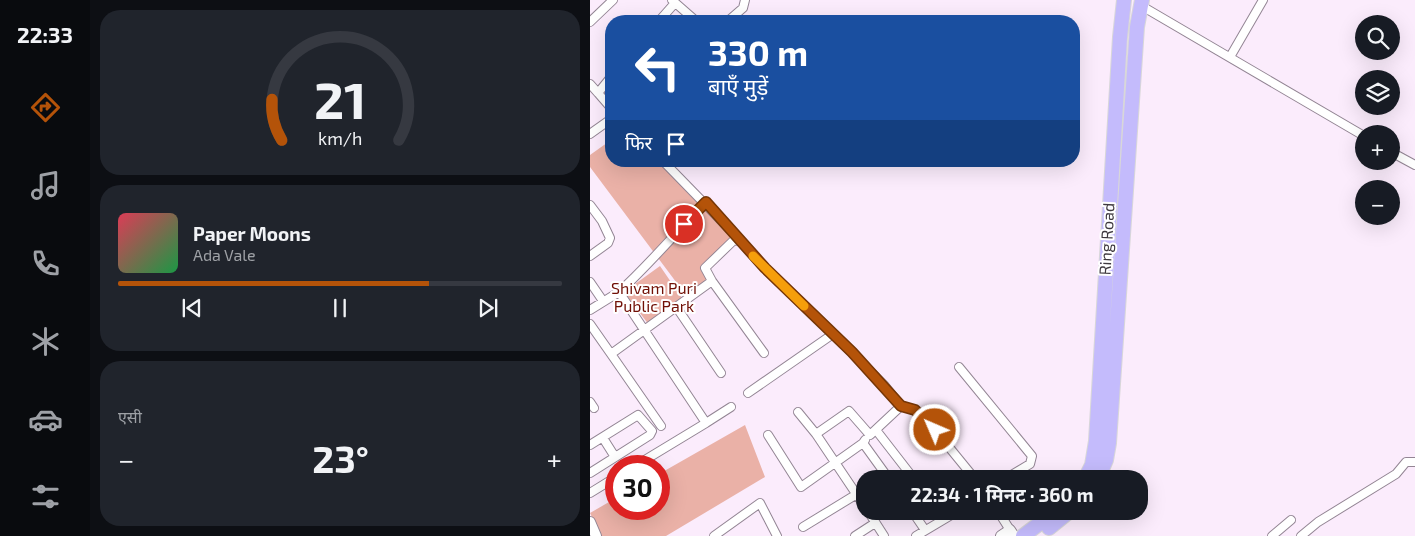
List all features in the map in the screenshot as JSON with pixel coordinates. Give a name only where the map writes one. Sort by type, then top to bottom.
[{"type":"highway","name":"Ring Road","points":[[1089,470],[1096,441],[1120,38],[1124,0]]},
{"type":"highway","name":"Ring Road","points":[[1102,470],[1109,443],[1137,27],[1141,3]]},
{"type":"highway","points":[[1016,534],[1040,520]]},
{"type":"highway","points":[[1037,536],[1058,520]]},
{"type":"street","points":[[590,22],[613,0]]},
{"type":"street","points":[[735,15],[743,8],[746,0]]},
{"type":"street","points":[[1230,57],[1263,0]]},
{"type":"street","points":[[664,15],[674,1],[689,15]]},
{"type":"street","points":[[1141,3],[1355,131]]},
{"type":"street","points":[[590,84],[605,101]]},
{"type":"street","points":[[598,93],[605,85]]},
{"type":"street","points":[[590,134],[605,123]]},
{"type":"street","points":[[1400,157],[1415,165]]},
{"type":"street","points":[[669,167],[706,202],[765,268],[885,386],[901,406],[915,410],[935,430],[968,470]]},
{"type":"street","points":[[590,310],[619,292],[655,258],[677,230],[706,202]]},
{"type":"street","points":[[590,205],[602,221],[610,238],[608,243],[590,256]]},
{"type":"street","points":[[740,240],[733,241],[705,268],[764,352]]},
{"type":"street","points":[[611,354],[677,308],[712,280]]},
{"type":"street","points":[[590,282],[603,301]]},
{"type":"street","points":[[619,292],[706,423]]},
{"type":"street","points":[[677,308],[720,373]]},
{"type":"street","points":[[590,324],[660,426]]},
{"type":"street","points":[[748,393],[832,334]]},
{"type":"street","points":[[959,367],[1032,456],[1030,464],[1020,470]]},
{"type":"street","points":[[768,435],[801,487],[863,443],[901,406]]},
{"type":"street","points":[[653,455],[730,407]]},
{"type":"street","points":[[816,434],[849,411],[873,432],[906,470]]},
{"type":"street","points":[[798,412],[816,434],[856,493]]},
{"type":"street","points":[[590,445],[638,415],[652,431],[650,435],[618,455]]},
{"type":"street","points":[[603,438],[614,455]]},
{"type":"street","points":[[863,443],[882,470]]},
{"type":"street","points":[[1301,536],[1318,522],[1396,474],[1406,462],[1415,462]]},
{"type":"street","points":[[590,472],[605,463]]},
{"type":"street","points":[[590,493],[605,484]]},
{"type":"street","points":[[803,527],[856,495]]},
{"type":"street","points":[[714,536],[760,503],[776,536]]},
{"type":"street","points":[[874,520],[884,536]]},
{"type":"street","points":[[918,520],[925,530]]},
{"type":"street","points":[[916,536],[942,520]]},
{"type":"street","points":[[1005,520],[1016,534]]},
{"type":"street","points":[[1272,536],[1292,520]]},
{"type":"street","points":[[590,522],[596,536]]},
{"type":"street","points":[[855,536],[876,523]]},
{"type":"street","points":[[1001,536],[1016,534]]},
{"type":"green space","points":[[605,144],[605,167],[665,167],[735,237],[703,265],[708,282],[688,298],[590,167],[590,155]]},
{"type":"green space","name":"Shivam Puri Public Park","points":[[660,266],[684,301],[649,325],[624,292]]},
{"type":"green space","points":[[745,425],[765,477],[666,536],[601,536],[590,513],[605,504],[605,520],[670,520],[670,468]]},
{"type":"slow traffic","points":[[753,256],[804,306]]},
{"type":"route","points":[[684,224],[706,202],[765,268],[852,352],[885,386],[901,406],[915,410],[935,430]]}]
